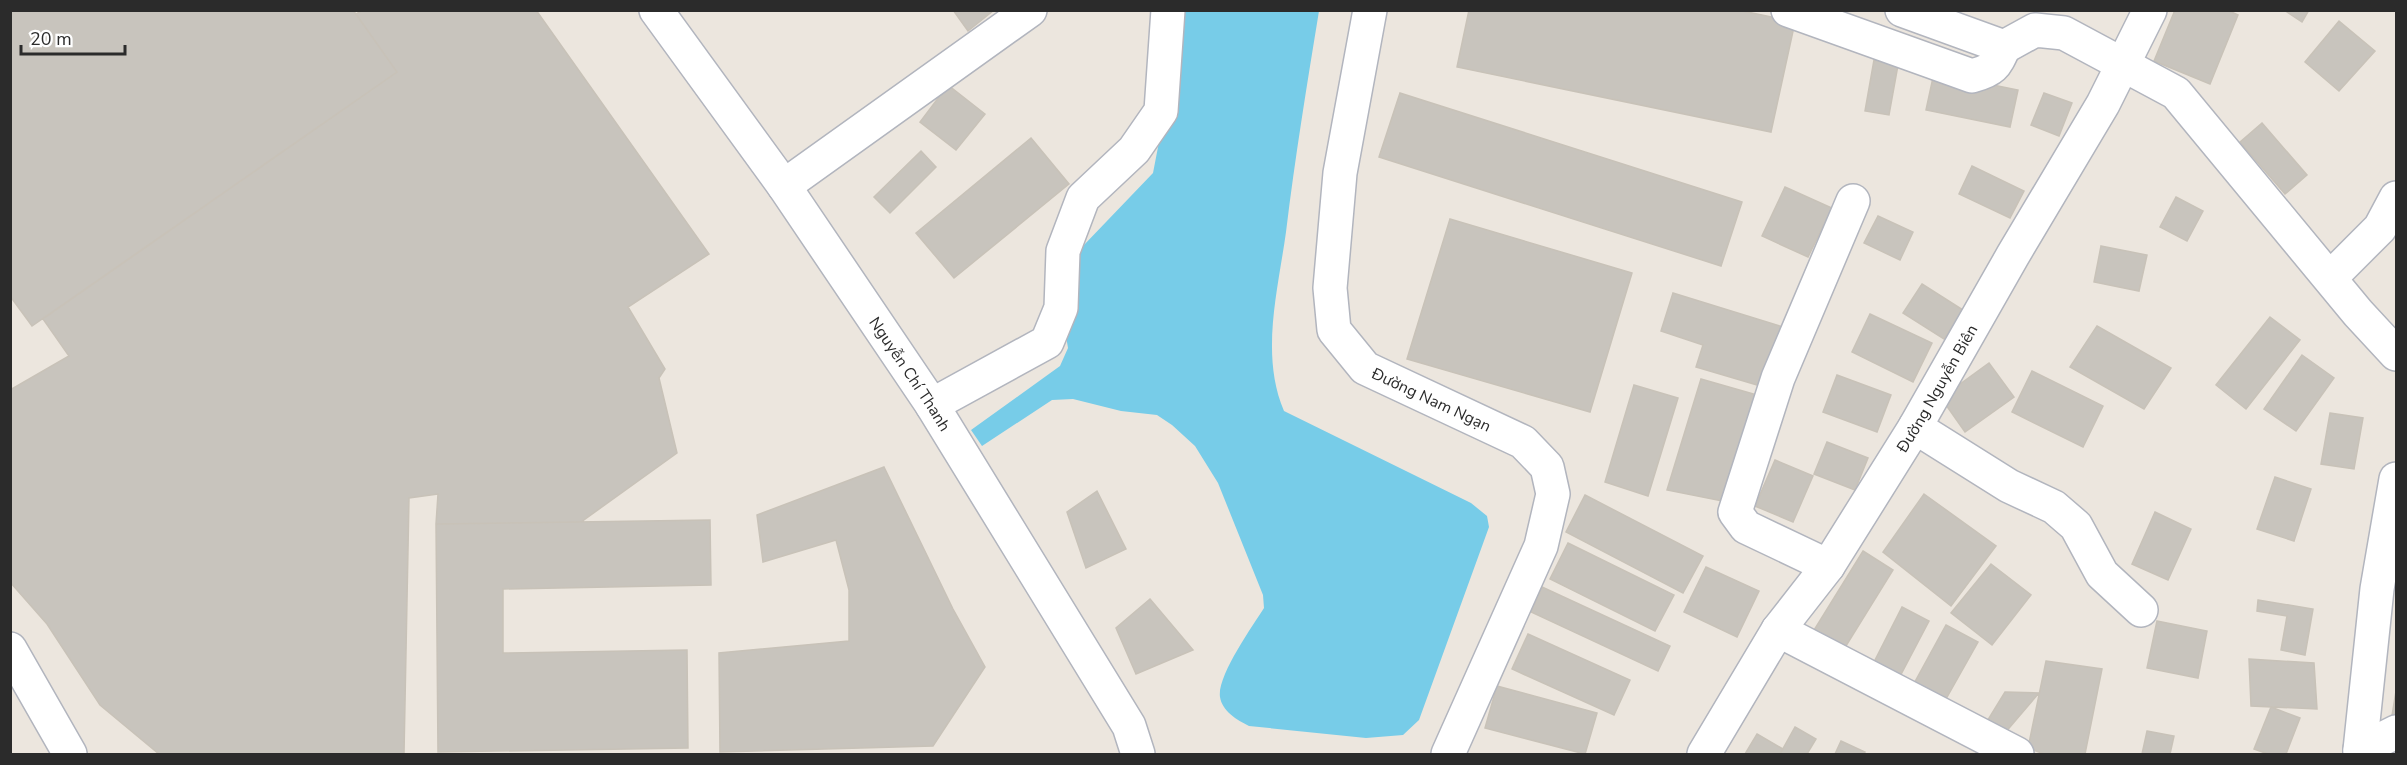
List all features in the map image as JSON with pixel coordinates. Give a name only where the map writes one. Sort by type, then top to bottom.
[{"type":"street","name":"Nguyễn Chí Thanh","points":[[656,10],[784,186],[932,405],[1129,726],[1138,754]]},
{"type":"street","points":[[784,186],[1030,10]]},
{"type":"street","points":[[932,405],[1047,342],[1061,308],[1063,250],[1083,198],[1134,150],[1161,111],[1168,10]]},
{"type":"street","name":"Đường Nam Ngạn","points":[[1370,10],[1340,173],[1330,288],[1334,330],[1365,368],[1522,442],[1547,466],[1553,494],[1541,546],[1448,754]]},
{"type":"street","points":[[1788,10],[1972,76],[1996,66],[2004,47],[2035,30],[2064,33],[2176,93],[2358,313],[2397,354]]},
{"type":"street","points":[[1902,10],[2004,47]]},
{"type":"street","name":"Đường Nguyễn Biên","points":[[1704,754],[1778,630],[1828,566],[1915,427],[2013,255],[2103,104],[2150,10]]},
{"type":"street","points":[[2330,278],[2380,228],[2397,198]]},
{"type":"street","points":[[1828,566],[1746,527],[1735,512],[1778,378],[1853,201]]},
{"type":"street","points":[[1915,427],[2008,486],[2054,507],[2076,526],[2102,574],[2141,610]]},
{"type":"street","points":[[2360,752],[2377,589],[2397,479]]},
{"type":"street","points":[[1778,630],[2017,754]]},
{"type":"street","points":[[10,649],[70,754]]},
{"type":"street","points":[[2360,752],[2397,732]]},
{"type":"water","points":[[1181,11],[1319,11],[1273,322],[1273,368],[1284,411],[1471,503],[1487,516],[1489,527],[1419,720],[1403,735],[1366,738],[1249,726],[1235,718],[1224,707],[1220,697],[1224,677],[1236,652],[1264,608],[1263,595],[1218,483],[1195,446],[1172,425],[1157,415],[1121,411],[1073,399],[1052,400],[982,446],[971,430],[1060,366],[1068,348],[1062,312],[1063,285],[1083,246],[1153,173],[1174,64]]},
{"type":"building","points":[[10,10],[353,10],[397,72],[32,326],[10,296]]},
{"type":"building","points":[[363,10],[536,10],[709,254],[628,307],[665,369],[659,378],[677,453],[581,522],[436,524],[438,494],[409,498],[404,754],[159,754],[100,705],[47,624],[10,582],[10,390],[69,356],[43,319],[397,72],[356,14]]},
{"type":"building","points":[[953,10],[994,10],[968,31]]},
{"type":"building","points":[[1469,10],[1738,10],[1795,22],[1771,132],[1457,67]]},
{"type":"building","points":[[2175,10],[2227,10],[2238,15],[2210,84],[2154,61]]},
{"type":"building","points":[[2284,10],[2309,10],[2302,22]]},
{"type":"building","points":[[2339,21],[2375,51],[2339,91],[2305,62]]},
{"type":"building","points":[[1874,60],[1898,65],[1889,115],[1865,111]]},
{"type":"building","points":[[1934,73],[2018,90],[2010,127],[1926,110]]},
{"type":"building","points":[[948,85],[985,114],[956,150],[920,122]]},
{"type":"building","points":[[1400,93],[1742,202],[1721,266],[1379,157]]},
{"type":"building","points":[[2044,93],[2072,103],[2059,136],[2031,125]]},
{"type":"building","points":[[2262,123],[2307,175],[2285,194],[2240,142]]},
{"type":"building","points":[[1031,138],[1069,184],[954,278],[916,233]]},
{"type":"building","points":[[921,151],[936,167],[890,213],[874,197]]},
{"type":"building","points":[[1972,166],[2024,191],[2010,218],[1959,194]]},
{"type":"building","points":[[1785,187],[1832,208],[1808,257],[1762,236]]},
{"type":"building","points":[[2176,197],[2203,211],[2187,241],[2160,227]]},
{"type":"building","points":[[1878,216],[1913,232],[1900,260],[1864,243]]},
{"type":"building","points":[[1450,219],[1632,273],[1590,412],[1407,359]]},
{"type":"building","points":[[2101,246],[2147,255],[2139,291],[2094,282]]},
{"type":"building","points":[[1922,284],[1963,310],[1944,339],[1903,313]]},
{"type":"building","points":[[1673,293],[1783,327],[1764,387],[1696,367],[1703,345],[1661,331]]},
{"type":"building","points":[[1870,314],[1932,343],[1913,382],[1852,352]]},
{"type":"building","points":[[2270,317],[2300,340],[2246,409],[2216,385]]},
{"type":"building","points":[[2097,326],[2171,368],[2144,409],[2070,367]]},
{"type":"building","points":[[2302,355],[2334,378],[2296,431],[2264,409]]},
{"type":"building","points":[[1989,363],[2014,397],[1965,432],[1941,398]]},
{"type":"building","points":[[2032,371],[2103,406],[2083,447],[2012,412]]},
{"type":"building","points":[[1837,375],[1891,395],[1877,432],[1823,412]]},
{"type":"building","points":[[1701,379],[1757,395],[1722,501],[1667,490]]},
{"type":"building","points":[[1634,385],[1678,398],[1648,496],[1605,482]]},
{"type":"building","points":[[2330,413],[2363,418],[2354,469],[2321,464]]},
{"type":"building","points":[[1827,442],[1868,458],[1855,490],[1814,474]]},
{"type":"building","points":[[1775,460],[1813,476],[1793,522],[1755,506]]},
{"type":"building","points":[[884,467],[953,609],[985,667],[933,746],[720,752],[719,653],[849,641],[849,590],[836,540],[763,562],[757,515]]},
{"type":"building","points":[[2275,477],[2311,489],[2294,541],[2257,529]]},
{"type":"building","points":[[1097,491],[1126,549],[1086,568],[1067,512]]},
{"type":"building","points":[[1924,494],[1996,546],[1951,606],[1883,552]]},
{"type":"building","points":[[1585,495],[1703,556],[1683,593],[1566,532]]},
{"type":"building","points":[[2155,512],[2191,529],[2168,580],[2132,564]]},
{"type":"building","points":[[710,520],[711,585],[503,589],[503,653],[687,650],[688,748],[438,752],[436,524]]},
{"type":"building","points":[[1568,543],[1674,595],[1655,631],[1550,579]]},
{"type":"building","points":[[1863,551],[1893,570],[1841,654],[1811,635]]},
{"type":"building","points":[[1991,564],[2031,595],[1992,645],[1951,613]]},
{"type":"building","points":[[1706,567],[1759,591],[1737,637],[1684,612]]},
{"type":"building","points":[[1542,587],[1670,646],[1658,671],[1531,612]]},
{"type":"building","points":[[1150,599],[1193,650],[1136,674],[1116,628]]},
{"type":"building","points":[[2258,600],[2313,609],[2305,655],[2281,650],[2287,616],[2257,611]]},
{"type":"building","points":[[1902,607],[1929,621],[1897,682],[1871,668]]},
{"type":"building","points":[[2157,621],[2207,631],[2198,678],[2147,668]]},
{"type":"building","points":[[1946,625],[1978,642],[1942,706],[1911,689]]},
{"type":"building","points":[[1528,634],[1630,680],[1614,715],[1512,669]]},
{"type":"building","points":[[2249,659],[2314,663],[2317,709],[2251,706]]},
{"type":"building","points":[[2046,661],[2102,669],[2085,754],[2044,754],[2028,748]]},
{"type":"building","points":[[1497,686],[1597,713],[1585,754],[1485,728]]},
{"type":"building","points":[[2396,691],[2396,729],[2390,728]]},
{"type":"building","points":[[2005,692],[2039,693],[2004,734],[1986,723]]},
{"type":"building","points":[[2271,707],[2300,718],[2286,754],[2268,754],[2254,749]]},
{"type":"building","points":[[1795,727],[1816,739],[1807,754],[1780,754]]},
{"type":"building","points":[[2147,731],[2174,736],[2170,754],[2142,754]]},
{"type":"building","points":[[1757,734],[1783,749],[1780,754],[1745,754]]},
{"type":"building","points":[[1841,741],[1865,752],[1864,754],[1835,754]]}]
